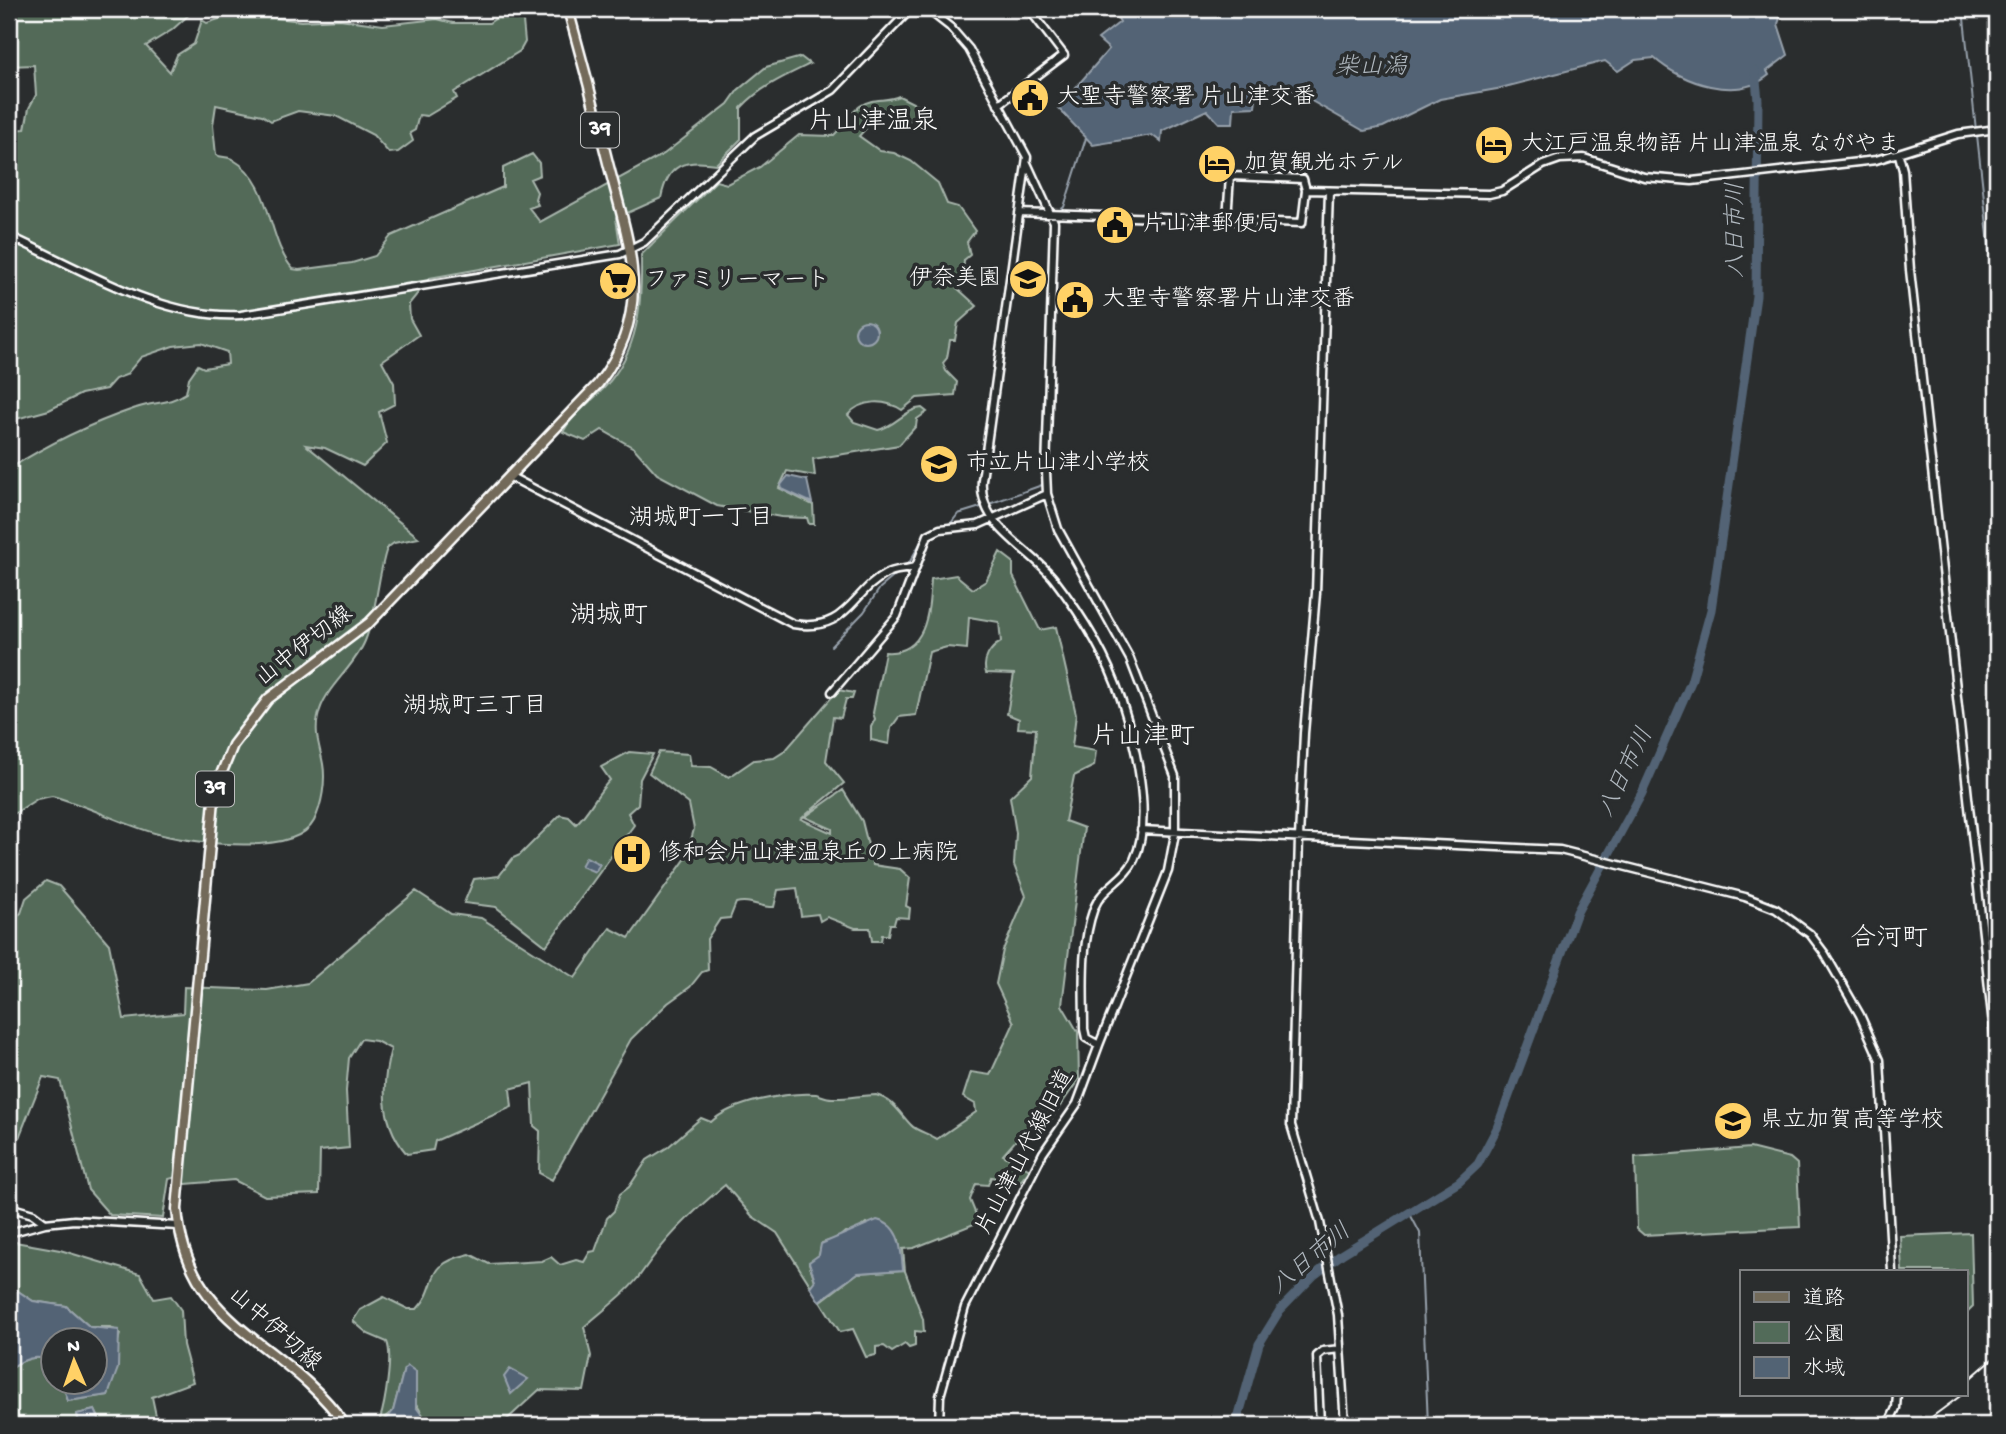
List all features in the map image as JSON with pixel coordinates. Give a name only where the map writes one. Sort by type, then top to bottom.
[{"type":"main road","name":"山中伊切線","points":[[345,1425],[299,1374],[212,1304],[186,1261],[178,1226],[177,1209],[215,789],[225,761],[246,723],[268,699],[369,623],[598,384],[618,355],[633,309],[632,250],[568,9]]},
{"type":"street","points":[[9,236],[153,301],[215,316],[242,315],[493,276],[632,250],[755,136],[833,90],[911,9]]},
{"type":"street","points":[[832,692],[865,651],[892,624],[924,541],[932,532],[951,527],[972,526],[1047,494],[1054,232],[1052,214],[1027,163],[1021,142],[969,49],[950,27],[927,9]]},
{"type":"street","points":[[998,105],[1031,83],[1064,55],[1029,9]]},
{"type":"street","points":[[1306,190],[1489,194],[1502,191],[1559,157],[1584,158],[1668,181],[1744,175],[1899,155],[1976,130],[1997,129]]},
{"type":"street","points":[[1899,155],[1903,170],[1910,270],[1997,1061]]},
{"type":"street","points":[[1027,163],[981,487],[985,505],[992,518],[1053,578],[1080,615],[1116,684],[1142,795],[1141,830],[1134,860],[1102,892],[1087,933],[1084,962],[1084,1035],[1099,1045]]},
{"type":"street","points":[[1019,213],[1302,223],[1306,190],[1303,179],[1230,176],[1227,220]]},
{"type":"street","points":[[1329,191],[1316,593],[1304,733],[1299,838],[1291,1125],[1326,1252],[1340,1349],[1345,1425]]},
{"type":"street","points":[[509,476],[793,624],[827,622],[853,605],[885,574],[914,567]]},
{"type":"street","name":"片山津山代線旧道","points":[[939,1425],[940,1396],[965,1307],[1043,1153],[1077,1104],[1168,871],[1175,834],[1176,792],[1172,763],[1130,659],[1065,544],[1047,494]]},
{"type":"street","points":[[1141,830],[1175,834],[1529,847],[1585,855],[1755,899],[1791,919],[1810,934],[1825,954],[1860,1015],[1882,1068],[1892,1270]]},
{"type":"street","points":[[9,1207],[33,1214],[46,1223]]},
{"type":"street","points":[[9,1233],[46,1223],[74,1220],[178,1226]]},
{"type":"street","points":[[1320,1425],[1317,1356],[1323,1351],[1340,1349]]},
{"type":"street","points":[[1888,1425],[1896,1408],[1897,1396]]},
{"type":"green space","points":[[9,9],[192,9],[193,11],[172,30],[146,46],[170,72],[177,55],[194,44],[202,20],[207,23],[237,13],[301,21],[340,19],[383,25],[437,19],[453,23],[489,23],[502,14],[523,21],[525,42],[520,51],[454,92],[457,98],[427,116],[419,115],[415,130],[410,133],[413,141],[398,152],[389,153],[373,135],[336,116],[298,111],[271,121],[262,115],[216,105],[213,125],[216,155],[232,159],[246,169],[263,196],[284,257],[293,269],[299,270],[352,263],[375,256],[391,236],[503,187],[503,168],[532,154],[539,163],[540,175],[530,179],[537,192],[535,199],[538,205],[529,208],[540,222],[664,154],[728,104],[738,90],[766,67],[801,57],[810,64],[765,88],[741,108],[741,139],[716,164],[695,162],[679,166],[668,178],[661,198],[616,218],[620,244],[430,278],[409,304],[410,319],[419,335],[382,361],[394,383],[395,404],[379,412],[387,443],[363,466],[325,448],[306,445],[419,538],[394,543],[387,548],[365,641],[332,687],[318,717],[317,735],[324,778],[319,808],[314,821],[303,832],[287,840],[244,845],[178,838],[148,831],[52,796],[37,799],[9,817],[9,469],[103,420],[179,397],[186,393],[189,378],[198,365],[204,368],[228,364],[227,352],[201,343],[173,346],[141,357],[126,375],[115,379],[106,389],[81,394],[49,410],[9,421],[9,130],[25,129],[29,108],[36,95],[34,65],[9,66]]},
{"type":"green space","points":[[899,96],[919,106],[925,114],[904,122],[890,111],[877,116],[859,136],[880,151],[894,153],[911,161],[938,183],[947,204],[958,207],[975,231],[967,242],[970,255],[964,260],[963,282],[957,288],[977,306],[958,323],[955,340],[950,340],[947,358],[943,363],[946,371],[957,382],[955,395],[917,398],[902,410],[874,402],[853,410],[848,415],[854,422],[878,430],[916,409],[922,408],[927,412],[917,419],[916,426],[899,445],[813,459],[815,476],[787,471],[779,488],[813,505],[814,524],[809,524],[807,518],[781,517],[717,506],[657,474],[634,448],[602,430],[585,441],[563,432],[576,414],[604,388],[625,358],[639,309],[641,255],[716,181],[727,184],[760,167],[799,135],[833,136],[860,106],[870,101]]},
{"type":"green space","points":[[1000,552],[1013,562],[1013,576],[1040,630],[1056,627],[1076,714],[1072,747],[1096,751],[1094,766],[1074,776],[1065,821],[1084,828],[1062,1005],[1078,1032],[1079,1079],[1047,1125],[1031,1123],[1003,1155],[1030,1170],[1019,1183],[991,1177],[988,1185],[976,1184],[970,1200],[979,1222],[914,1248],[903,1249],[905,1271],[923,1319],[924,1332],[915,1331],[915,1346],[909,1348],[905,1344],[892,1352],[884,1346],[876,1347],[876,1355],[866,1357],[853,1329],[840,1332],[817,1296],[821,1301],[858,1273],[903,1270],[899,1240],[866,1223],[855,1232],[845,1232],[838,1238],[822,1243],[819,1255],[809,1263],[815,1281],[811,1286],[777,1233],[752,1216],[725,1185],[681,1225],[631,1286],[584,1327],[591,1356],[584,1391],[539,1390],[501,1425],[429,1425],[415,1402],[416,1372],[404,1369],[393,1411],[385,1417],[388,1425],[385,1425],[380,1419],[388,1380],[389,1349],[387,1342],[368,1334],[353,1321],[360,1310],[384,1297],[408,1309],[417,1309],[438,1270],[454,1259],[470,1254],[489,1264],[542,1261],[551,1257],[560,1265],[576,1260],[584,1262],[590,1252],[595,1251],[607,1218],[614,1211],[620,1194],[629,1187],[647,1160],[668,1147],[701,1118],[711,1122],[720,1115],[746,1104],[790,1095],[816,1094],[838,1098],[876,1095],[892,1104],[913,1127],[937,1139],[976,1112],[975,1104],[963,1097],[971,1072],[990,1075],[1014,1023],[996,984],[1003,950],[1026,896],[1014,865],[1016,833],[1010,797],[1032,776],[1036,729],[1018,728],[1019,719],[1007,714],[1014,674],[986,673],[988,655],[1001,642],[999,622],[969,617],[967,649],[947,647],[929,652],[916,715],[899,717],[891,728],[889,744],[871,740],[871,727],[875,719],[873,713],[885,652],[899,651],[917,639],[927,617],[931,579],[956,575],[973,589],[986,581]]},
{"type":"green space","points":[[838,690],[854,693],[852,699],[846,699],[841,718],[833,717],[826,761],[844,783],[801,819],[832,833],[832,829],[805,817],[843,790],[862,821],[873,865],[900,869],[910,878],[906,906],[910,908],[909,918],[896,917],[894,924],[890,924],[888,935],[882,935],[881,941],[872,941],[870,928],[855,928],[827,917],[820,921],[818,914],[801,916],[797,888],[778,890],[774,907],[736,903],[730,918],[720,919],[707,939],[708,970],[702,972],[690,987],[668,1003],[631,1039],[552,1180],[539,1173],[540,1131],[534,1126],[532,1083],[510,1089],[512,1107],[435,1141],[433,1150],[407,1154],[392,1130],[385,1104],[391,1049],[376,1041],[361,1039],[349,1058],[346,1091],[349,1148],[320,1151],[319,1194],[265,1196],[234,1180],[186,1184],[176,1177],[169,1179],[163,1218],[110,1215],[88,1190],[60,1080],[43,1077],[9,1163],[9,921],[21,913],[26,898],[46,881],[59,886],[109,944],[124,1019],[183,1013],[184,987],[267,990],[308,983],[416,891],[451,914],[481,918],[575,978],[610,928],[629,938],[686,858],[694,829],[689,804],[649,773],[659,752],[689,754],[691,766],[711,767],[729,777],[754,760],[774,758],[785,751]]},
{"type":"green space","points":[[629,752],[653,754],[640,779],[638,804],[628,813],[634,825],[546,946],[496,907],[464,903],[474,879],[499,876],[513,858],[520,855],[560,815],[569,817],[576,824],[610,780],[601,767]]},
{"type":"green space","points":[[1750,1148],[1790,1158],[1797,1164],[1800,1227],[1644,1235],[1637,1229],[1635,1157]]},
{"type":"green space","points":[[1971,1233],[1973,1306],[1968,1311],[1968,1270],[1902,1270],[1900,1236]]},
{"type":"green space","points":[[15,1242],[60,1250],[140,1274],[154,1299],[171,1296],[181,1310],[183,1345],[193,1382],[152,1397],[158,1425],[102,1425],[95,1410],[77,1414],[79,1425],[9,1425],[9,1369],[25,1360],[38,1358],[38,1396],[66,1396],[68,1401],[108,1396],[118,1361],[116,1349],[120,1334],[108,1326],[89,1326],[66,1306],[33,1301],[9,1285],[9,1251]]},
{"type":"water","name":"柴山潟","points":[[1113,9],[1783,9],[1778,24],[1788,55],[1767,71],[1769,75],[1756,83],[1726,88],[1710,86],[1679,75],[1654,58],[1635,60],[1618,71],[1605,61],[1497,89],[1440,99],[1383,127],[1364,131],[1287,87],[1270,88],[1269,96],[1256,98],[1255,107],[1234,108],[1233,123],[1219,123],[1207,110],[1162,131],[1161,142],[1152,135],[1093,145],[1058,108],[1109,49],[1098,39],[1120,22]]},
{"type":"water","points":[[866,321],[874,324],[877,332],[874,340],[866,343],[858,340],[855,332],[858,324]]},
{"type":"water","points":[[788,476],[807,480],[812,503],[782,489],[781,485]]},
{"type":"water","points":[[586,857],[600,864],[595,872],[581,866]]},
{"type":"water","points":[[877,1220],[891,1227],[895,1233],[903,1270],[858,1273],[819,1301],[810,1287],[815,1280],[809,1262],[819,1255],[821,1244]]},
{"type":"water","points":[[9,1285],[33,1301],[66,1306],[89,1326],[38,1326],[38,1358],[25,1360],[9,1369]]},
{"type":"water","points":[[108,1329],[119,1330],[118,1368],[108,1395]]},
{"type":"water","points":[[408,1366],[416,1372],[416,1407],[429,1425],[388,1425],[385,1421],[393,1411],[404,1369]]},
{"type":"water","points":[[510,1369],[528,1379],[511,1394],[504,1377]]},
{"type":"water","points":[[66,1396],[101,1396],[68,1401]]},
{"type":"water","points":[[95,1410],[102,1425],[80,1425],[77,1414]]},
{"type":"waterway","points":[[1963,9],[1976,130]]},
{"type":"waterway","name":"八日市川","points":[[1236,1425],[1259,1344],[1280,1310],[1313,1276],[1342,1254],[1459,1182],[1478,1164],[1497,1128],[1577,912],[1642,793],[1691,682],[1711,610],[1756,296],[1758,100],[1755,71]]},
{"type":"waterway","points":[[1977,135],[1997,318]]},
{"type":"waterway","points":[[1058,212],[1064,207],[1086,138]]},
{"type":"waterway","points":[[1050,248],[1051,226]]},
{"type":"waterway","points":[[989,504],[1042,485],[1046,373]]},
{"type":"waterway","points":[[908,565],[927,531],[951,523],[958,514],[984,506]]},
{"type":"waterway","points":[[831,646],[864,612],[880,588],[898,573]]},
{"type":"waterway","points":[[1410,1214],[1420,1233],[1428,1425]]},
{"type":"railway","points":[[1968,1380],[1997,1355]]},
{"type":"railway","points":[[1921,1425],[1960,1396]]},
{"type":"place","name":"大聖寺警察署 片山津交番","points":[[1030,98]]},
{"type":"place","name":"大江戸温泉物語 片山津温泉 ながやま","points":[[1494,145]]},
{"type":"place","name":"加賀観光ホテル","points":[[1217,164]]},
{"type":"place","name":"片山津郵便局","points":[[1115,225]]},
{"type":"place","name":"伊奈美園","points":[[1028,279]]},
{"type":"place","name":"ファミリーマート","points":[[618,281]]},
{"type":"place","name":"大聖寺警察署片山津交番","points":[[1075,300]]},
{"type":"place","name":"市立片山津小学校","points":[[939,464]]},
{"type":"place","name":"修和会片山津温泉丘の上病院","points":[[632,854]]},
{"type":"place","name":"県立加賀高等学校","points":[[1733,1121]]},
{"type":"district","name":"片山津温泉","points":[[873,123]]},
{"type":"district","name":"湖城町一丁目","points":[[701,519]]},
{"type":"district","name":"湖城町","points":[[609,617]]},
{"type":"district","name":"湖城町三丁目","points":[[475,707]]},
{"type":"district","name":"片山津町","points":[[1143,738]]},
{"type":"district","name":"合河町","points":[[1889,940]]}]
